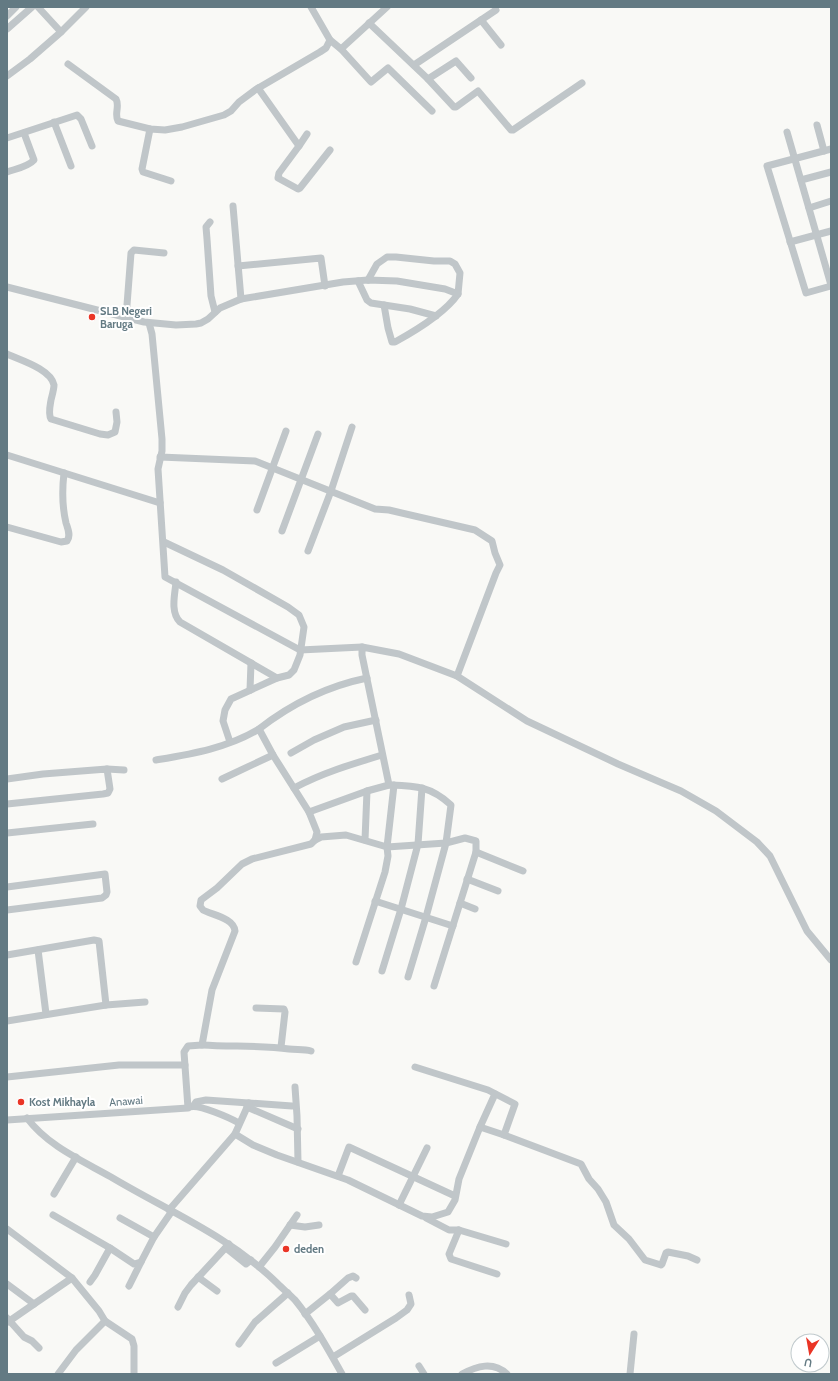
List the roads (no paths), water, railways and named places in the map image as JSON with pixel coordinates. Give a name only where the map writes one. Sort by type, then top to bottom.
[{"type":"street","points":[[7,16],[16,7]]},
{"type":"street","points":[[7,29],[32,7]]},
{"type":"street","points":[[38,7],[61,32]]},
{"type":"street","points":[[7,76],[30,59],[61,32],[86,7]]},
{"type":"street","points":[[311,7],[330,40],[342,48],[371,82],[388,68],[432,111]]},
{"type":"street","points":[[342,48],[387,7]]},
{"type":"street","points":[[414,65],[496,10]]},
{"type":"street","points":[[481,20],[501,46]]},
{"type":"street","points":[[369,23],[414,65],[454,107],[478,91],[511,130],[582,83]]},
{"type":"street","points":[[68,64],[116,99],[116,116],[118,121],[150,129],[175,129],[224,115],[231,111],[239,102],[258,88],[326,48],[330,40]]},
{"type":"street","points":[[428,79],[456,62],[471,78]]},
{"type":"street","points":[[258,88],[299,146]]},
{"type":"street","points":[[7,138],[76,115],[79,116],[92,146]]},
{"type":"street","points":[[54,122],[71,166]]},
{"type":"street","points":[[787,132],[795,159],[809,208],[816,235],[827,259],[831,286],[806,293],[767,166],[795,159],[828,150],[817,125]]},
{"type":"street","points":[[150,129],[142,169],[143,172],[170,181]]},
{"type":"street","points":[[7,172],[27,165],[34,160],[24,133]]},
{"type":"street","points":[[307,134],[279,173],[278,178],[298,189],[300,188],[330,150]]},
{"type":"street","points":[[801,180],[831,172]]},
{"type":"street","points":[[809,208],[831,201]]},
{"type":"street","points":[[233,206],[240,298]]},
{"type":"street","points":[[210,222],[206,227],[211,296],[215,312]]},
{"type":"street","points":[[790,242],[831,231]]},
{"type":"street","points":[[126,318],[131,253],[134,250],[164,253]]},
{"type":"street","points":[[368,280],[377,264],[387,257],[450,261],[455,264],[460,273],[458,294],[449,306],[395,342],[392,342],[384,305]]},
{"type":"street","points":[[238,266],[320,258],[325,286]]},
{"type":"street","points":[[7,287],[126,318],[149,323],[176,325],[196,324],[208,319],[215,312],[240,298],[358,281],[412,282],[445,289],[458,294]]},
{"type":"street","points":[[358,281],[368,302],[410,309],[436,316]]},
{"type":"street","points":[[149,323],[152,338],[162,439],[162,451],[158,469],[164,542],[165,576],[300,650],[362,647],[399,654],[457,676],[527,721],[611,761],[691,795],[716,811],[757,842],[770,856],[807,931],[831,960]]},
{"type":"street","points":[[7,354],[39,368],[51,378],[54,388],[49,414],[50,419],[108,435],[115,432],[117,427],[116,412]]},
{"type":"street","points":[[308,551],[331,491],[352,427]]},
{"type":"street","points":[[257,510],[286,431]]},
{"type":"street","points":[[282,531],[318,434]]},
{"type":"street","points":[[7,455],[160,503]]},
{"type":"street","points":[[160,457],[250,460],[375,509],[389,510],[446,522],[474,530],[492,541],[500,565],[457,676]]},
{"type":"street","points":[[7,527],[61,542],[67,541],[69,534],[62,498],[64,473]]},
{"type":"street","points":[[164,542],[223,570],[288,607],[299,614],[304,627],[300,650],[294,670],[289,675],[277,678],[231,699],[225,710],[223,721],[230,742]]},
{"type":"street","points":[[176,582],[174,609],[177,619],[277,678]]},
{"type":"street","points":[[356,962],[374,901],[385,872],[388,856],[387,847],[392,785],[382,755],[362,655],[362,647]]},
{"type":"street","points":[[250,690],[251,663]]},
{"type":"street","points":[[156,760],[210,749],[230,742],[248,735],[274,717],[319,693],[345,683],[367,678]]},
{"type":"street","points":[[291,753],[314,740],[344,727],[376,720]]},
{"type":"street","points":[[259,728],[273,755],[309,812],[317,829],[315,840]]},
{"type":"street","points":[[222,779],[273,755]]},
{"type":"street","points":[[294,788],[330,772],[382,755]]},
{"type":"street","points":[[7,804],[108,793],[110,788],[108,769]]},
{"type":"street","points":[[7,779],[43,774],[108,769],[124,770]]},
{"type":"street","points":[[309,812],[367,791],[392,785],[408,785],[422,788],[440,796],[451,805],[446,843],[408,978]]},
{"type":"street","points":[[382,971],[401,910],[418,844],[422,788]]},
{"type":"street","points":[[365,840],[367,791]]},
{"type":"street","points":[[7,833],[93,824]]},
{"type":"street","points":[[202,1045],[212,990],[235,931],[234,926],[229,921],[203,910],[200,906],[201,900],[217,888],[242,864],[252,859],[311,844],[321,837],[346,835],[387,847],[446,843],[465,838],[476,841],[476,852],[434,986]]},
{"type":"street","points":[[476,852],[523,871]]},
{"type":"street","points":[[7,887],[105,874],[107,892],[102,898],[7,910]]},
{"type":"street","points":[[467,879],[498,891]]},
{"type":"street","points":[[374,901],[453,926]]},
{"type":"street","points":[[460,902],[475,909]]},
{"type":"street","points":[[7,955],[94,940],[99,942],[106,1005]]},
{"type":"street","points":[[38,950],[46,1014]]},
{"type":"street","points":[[7,1021],[106,1005],[145,1002]]},
{"type":"street","points":[[256,1008],[284,1009],[285,1012],[281,1047]]},
{"type":"street","points":[[191,1106],[184,1052],[188,1046],[281,1047],[311,1051]]},
{"type":"street","points":[[7,1078],[119,1065],[185,1065]]},
{"type":"street","points":[[415,1066],[480,1088],[515,1104],[504,1135]]},
{"type":"street","points":[[295,1087],[298,1129],[298,1162]]},
{"type":"street","points":[[422,1216],[432,1217],[448,1212],[455,1200],[459,1179],[495,1094]]},
{"type":"street","points":[[191,1106],[196,1102],[206,1100],[248,1105],[292,1106]]},
{"type":"street","points":[[248,1105],[298,1129]]},
{"type":"street","points":[[129,1286],[154,1237],[170,1211],[235,1134],[239,1123],[244,1117],[248,1105]]},
{"type":"street","points":[[191,1106],[227,1116],[239,1123]]},
{"type":"street","name":"Anawai","points":[[7,1120],[191,1106]]},
{"type":"street","points":[[27,1118],[42,1135],[54,1145],[170,1211],[251,1260],[294,1299],[320,1336],[342,1374]]},
{"type":"street","points":[[480,1127],[581,1164],[589,1179],[598,1189],[606,1202],[614,1225],[629,1239],[645,1260],[661,1265],[666,1253],[668,1252],[688,1256],[697,1260]]},
{"type":"street","points":[[235,1134],[253,1145],[298,1162],[302,1165],[338,1176],[448,1230],[459,1230],[506,1244]]},
{"type":"street","points":[[338,1176],[349,1147],[455,1196]]},
{"type":"street","points":[[399,1205],[427,1148]]},
{"type":"street","points":[[54,1194],[76,1157]]},
{"type":"street","points":[[53,1215],[110,1248],[134,1264],[141,1262]]},
{"type":"street","points":[[259,1267],[297,1215]]},
{"type":"street","points":[[120,1218],[154,1237]]},
{"type":"street","points":[[290,1225],[305,1227],[319,1225]]},
{"type":"street","points":[[7,1229],[72,1278],[105,1321],[133,1341],[134,1374]]},
{"type":"street","points":[[459,1230],[449,1254],[451,1259],[497,1274]]},
{"type":"street","points":[[178,1307],[185,1293],[227,1246]]},
{"type":"street","points":[[90,1282],[110,1248]]},
{"type":"street","points":[[305,1314],[348,1278],[353,1276],[356,1278]]},
{"type":"street","points":[[198,1277],[217,1291]]},
{"type":"street","points":[[39,1348],[21,1334],[8,1320],[72,1278]]},
{"type":"street","points":[[7,1284],[34,1304]]},
{"type":"street","points":[[239,1344],[255,1322],[288,1293]]},
{"type":"street","points":[[330,1294],[338,1303],[353,1296],[365,1310]]},
{"type":"street","points":[[333,1357],[388,1324],[407,1310],[411,1304],[409,1295]]},
{"type":"street","points":[[58,1374],[76,1350],[105,1321]]},
{"type":"street","points":[[630,1374],[634,1334]]},
{"type":"street","points":[[276,1363],[320,1336]]},
{"type":"street","points":[[465,1373],[476,1367],[490,1365],[501,1369],[507,1374]]},
{"type":"street","points":[[419,1366],[424,1374]]},
{"type":"place","name":"SLB Negeri Baruga","points":[[92,317]]},
{"type":"place","name":"Kost Mikhayla","points":[[21,1102]]},
{"type":"place","name":"deden","points":[[286,1249]]}]
